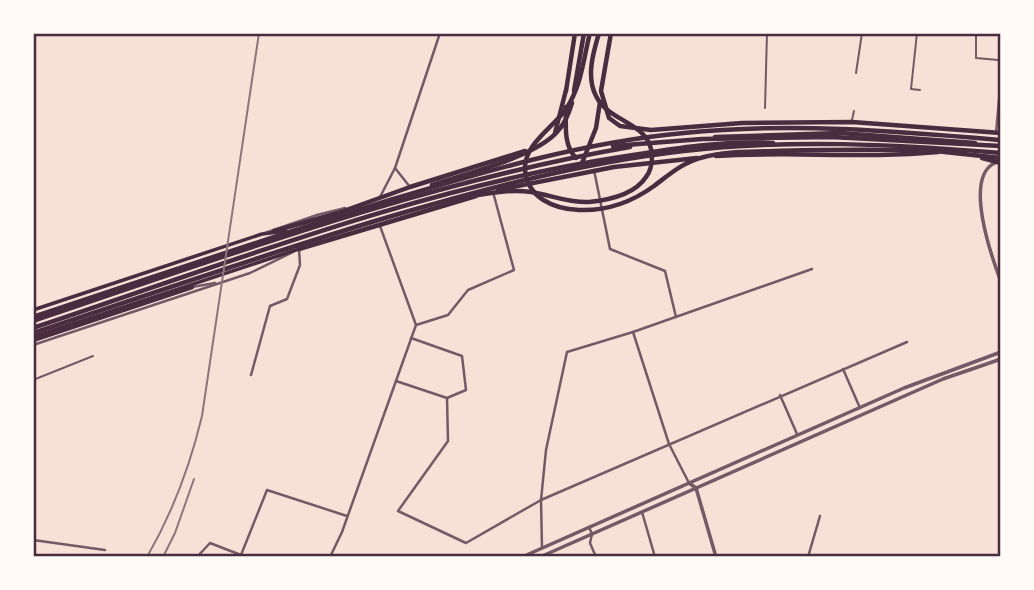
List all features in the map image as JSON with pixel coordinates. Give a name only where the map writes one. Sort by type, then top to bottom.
[{"type":"main road","points":[[33,310],[542,145],[551,140],[557,129],[575,33]]},
{"type":"main road","points":[[33,319],[524,153],[549,140],[559,130],[570,109],[584,33]]},
{"type":"main road","points":[[590,33],[580,82],[571,101],[533,147],[526,160],[530,186],[541,199],[552,205],[579,210],[616,205],[644,192],[679,166],[718,154],[806,149],[967,150]]},
{"type":"main road","points":[[454,198],[520,191],[574,202],[602,200],[623,194],[639,185],[649,172],[652,160],[650,145],[645,135],[604,107],[593,90],[592,60],[599,33]]},
{"type":"main road","points":[[584,172],[582,163],[596,128],[611,33]]},
{"type":"main road","points":[[566,90],[566,137],[569,150],[582,163]]},
{"type":"main road","points":[[601,91],[609,118],[621,126],[651,130],[742,124],[852,122],[998,133]]},
{"type":"main road","points":[[742,124],[742,135]]},
{"type":"main road","points":[[344,215],[489,172],[588,148],[684,133],[771,128],[876,130],[1001,140]]},
{"type":"main road","points":[[33,319],[259,245],[462,184],[574,157],[652,143],[742,135],[860,134],[1001,146]]},
{"type":"main road","points":[[588,148],[724,138],[845,137],[1001,146]]},
{"type":"main road","points":[[33,337],[272,254],[454,198],[572,170],[704,149],[847,143],[967,150],[1000,160]]},
{"type":"main road","points":[[33,337],[255,253],[509,178],[582,163],[678,148],[729,144],[903,148],[1000,160]]},
{"type":"main road","points":[[729,144],[729,156]]},
{"type":"main road","points":[[796,144],[796,154]]},
{"type":"main road","points":[[33,337],[379,224],[493,191],[584,172],[667,160],[729,156],[897,156],[939,152]]},
{"type":"main road","points":[[600,160],[602,169]]},
{"type":"main road","points":[[479,166],[508,172]]},
{"type":"main road","points":[[462,184],[479,166]]},
{"type":"main road","points":[[274,231],[302,232]]},
{"type":"main road","points":[[223,273],[255,253]]},
{"type":"main road","points":[[223,264],[256,263]]},
{"type":"main road","points":[[33,337],[192,287],[211,277]]},
{"type":"street","points":[[380,198],[395,167],[440,33]]},
{"type":"street","points":[[765,108],[766,33]]},
{"type":"street","points":[[856,73],[862,33]]},
{"type":"street","points":[[917,33],[911,89],[920,90]]},
{"type":"street","points":[[976,33],[976,58],[998,60]]},
{"type":"street","points":[[998,133],[1001,77]]},
{"type":"street","points":[[852,122],[854,111]]},
{"type":"street","points":[[1000,160],[989,165],[984,174],[981,207],[987,246],[1001,282]]},
{"type":"street","points":[[395,167],[418,197]]},
{"type":"street","points":[[594,170],[610,249],[665,271],[676,317]]},
{"type":"street","points":[[508,172],[509,178]]},
{"type":"street","points":[[416,325],[448,315],[468,290],[514,270],[493,191]]},
{"type":"street","points":[[262,234],[331,211],[351,209],[354,216]]},
{"type":"street","points":[[330,557],[348,516],[416,325],[379,224]]},
{"type":"street","points":[[33,337],[250,273],[299,249],[300,265],[287,299],[270,306],[251,375]]},
{"type":"street","points":[[202,254],[206,263]]},
{"type":"street","points":[[812,269],[633,332],[567,352],[546,450],[541,500],[542,556],[943,379],[1001,359]]},
{"type":"street","points":[[128,278],[131,288]]},
{"type":"street","points":[[192,287],[218,283]]},
{"type":"street","points":[[633,332],[669,444],[689,483],[696,488],[716,557]]},
{"type":"street","points":[[396,381],[446,398],[466,390],[461,356],[411,338]]},
{"type":"street","points":[[446,398],[448,440],[398,511],[466,543],[541,500],[907,342]]},
{"type":"street","points":[[522,557],[860,408],[952,369],[1001,352]]},
{"type":"street","points":[[33,380],[93,356]]},
{"type":"street","points":[[842,369],[860,408]]},
{"type":"street","points":[[780,395],[798,435]]},
{"type":"street","points":[[197,557],[209,543],[241,555],[267,490],[348,516]]},
{"type":"street","points":[[642,512],[655,557]]},
{"type":"street","points":[[808,557],[820,516]]},
{"type":"street","points":[[589,527],[592,534],[590,543],[596,557]]},
{"type":"street","points":[[33,540],[105,550]]},
{"type":"railway","points":[[147,557],[180,488],[202,416],[259,33]]},
{"type":"railway","points":[[163,557],[175,533],[194,479]]}]
